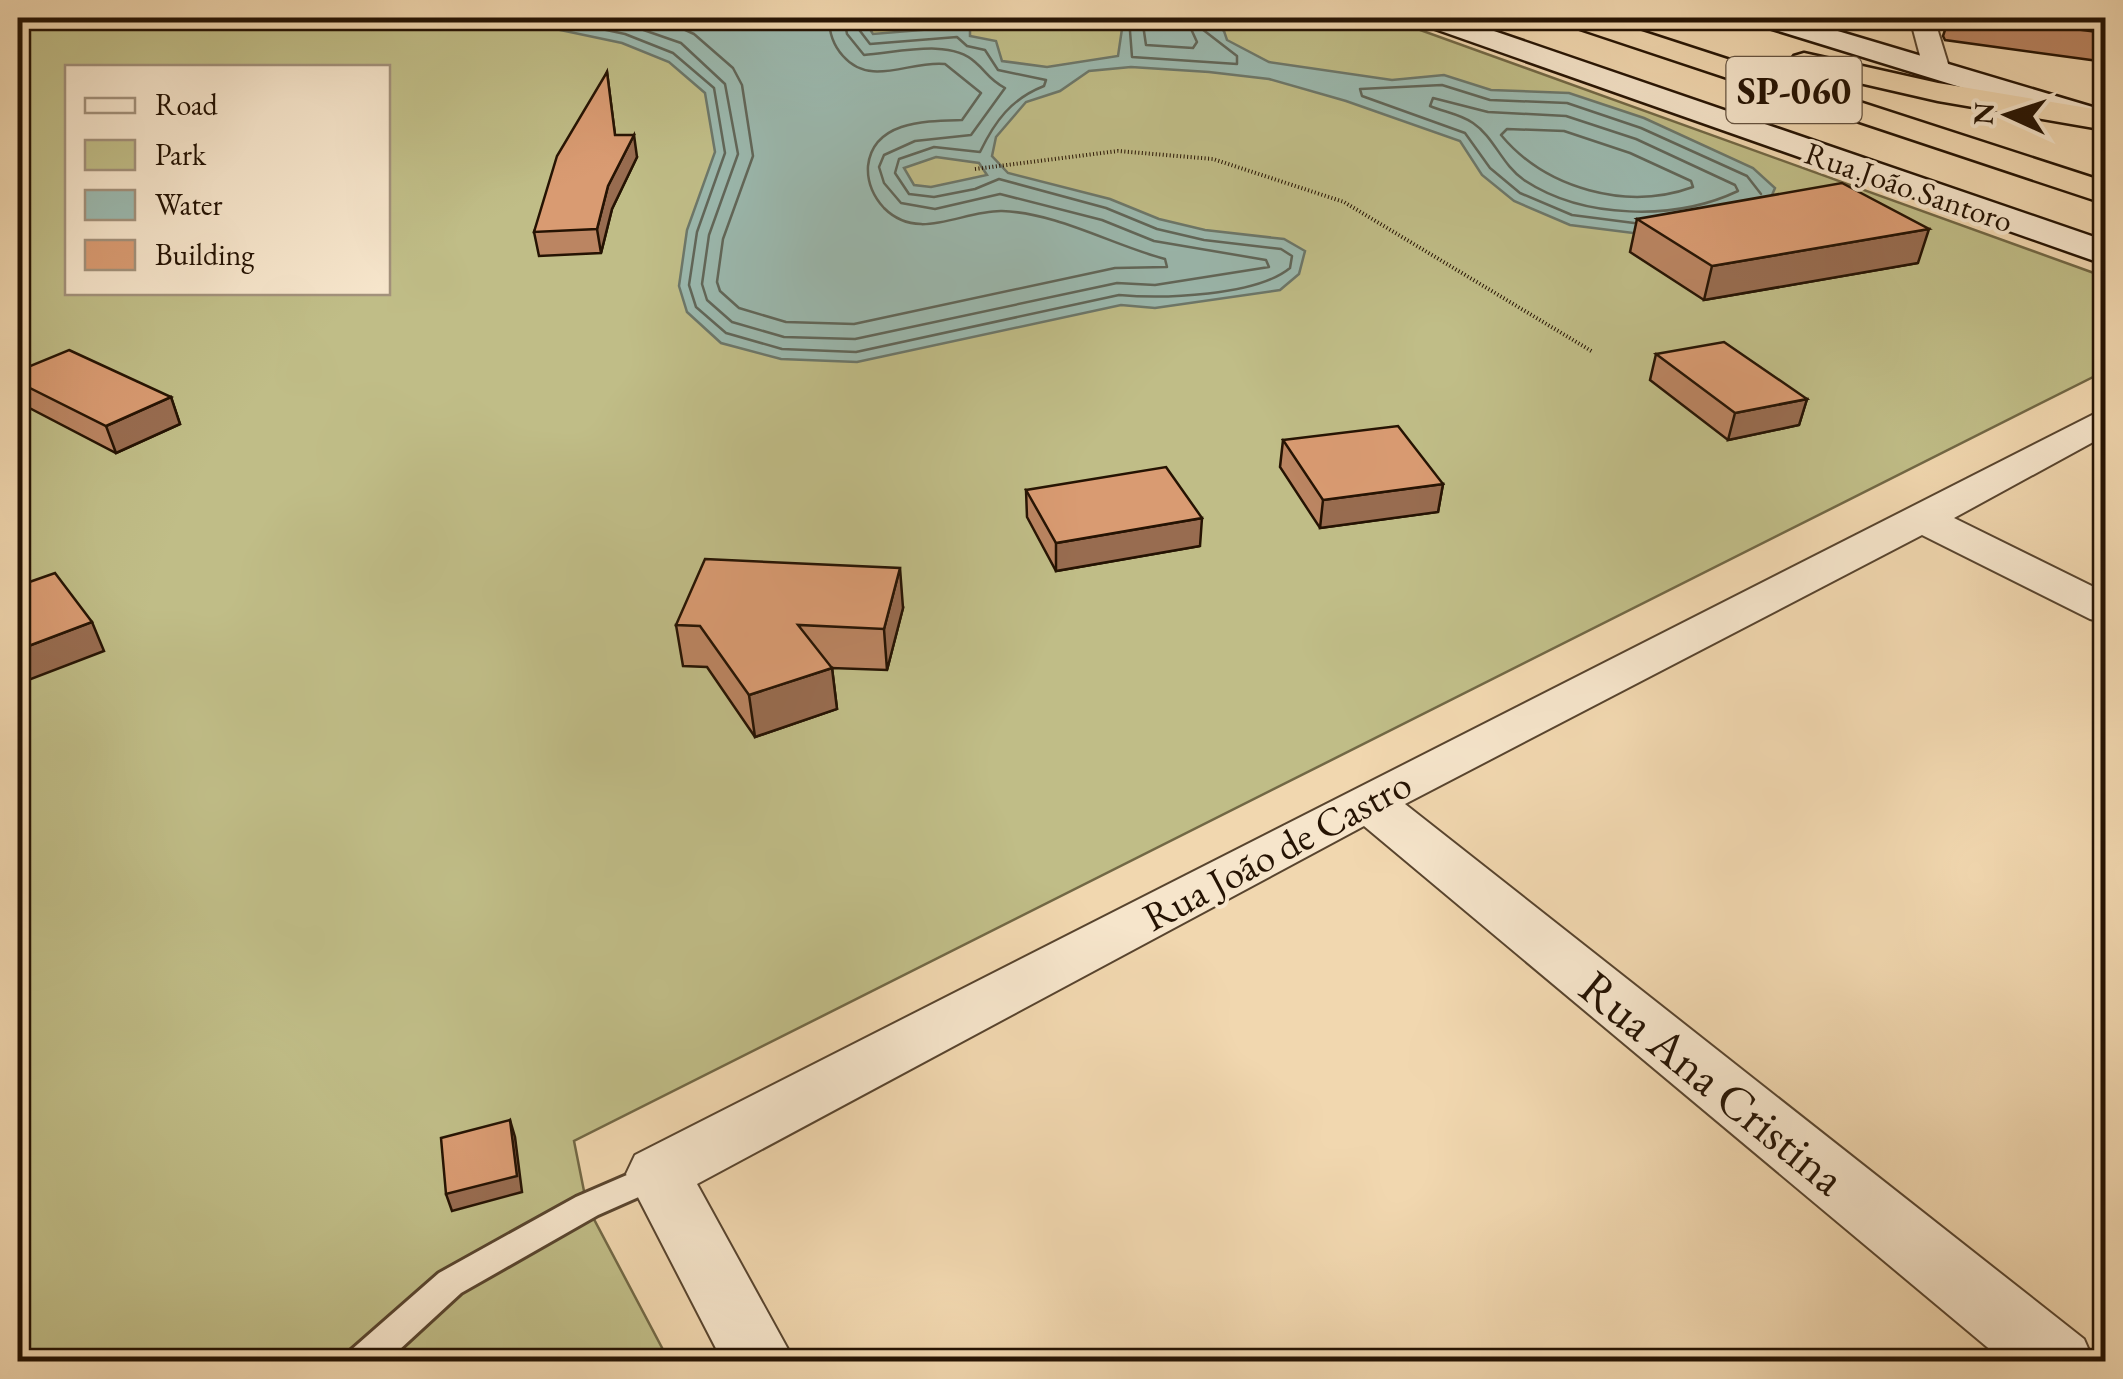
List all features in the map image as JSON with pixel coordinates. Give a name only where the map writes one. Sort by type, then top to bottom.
[{"type":"highway","name":"SP-060","points":[[1575,18],[2106,194]]},
{"type":"highway","name":"SP-060","points":[[1636,18],[2106,170]]},
{"type":"highway","points":[[1706,40],[1938,92],[2106,121]]},
{"type":"highway","points":[[2012,163],[2106,214]]},
{"type":"street","name":"Rua João Santoro","points":[[1431,18],[2106,254]]},
{"type":"street","points":[[1766,18],[2106,121]]},
{"type":"street","points":[[1922,18],[1936,67]]},
{"type":"street","name":"Rua João de Castro","points":[[658,1174],[1368,802],[1922,519],[2106,419]]},
{"type":"street","points":[[1922,519],[2106,610]]},
{"type":"street","name":"Rua Ana Cristina","points":[[1368,802],[2059,1362]]},
{"type":"street","points":[[658,1174],[760,1362]]},
{"type":"lane","name":"Rua João de Castro","points":[[362,1362],[450,1283],[587,1206],[658,1174]]},
{"type":"path","points":[[975,169],[1118,151],[1213,160],[1344,202],[1593,352]]},
{"type":"green space","points":[[18,18],[1387,18],[2105,277],[2105,371],[574,1141],[587,1206],[669,1361],[18,1361]]},
{"type":"water","points":[[503,18],[869,18],[865,22],[873,34],[970,26],[970,36],[996,41],[1002,61],[1047,67],[1118,56],[1122,29],[1118,18],[1202,18],[1224,31],[1227,40],[1269,62],[1392,80],[1444,75],[1491,90],[1569,93],[1644,118],[1753,168],[1775,188],[1766,209],[1649,235],[1570,225],[1514,201],[1482,175],[1460,141],[1346,101],[1269,79],[1131,67],[1089,71],[1060,91],[1026,102],[996,137],[992,156],[1008,173],[1110,199],[1159,219],[1205,230],[1284,239],[1305,251],[1299,274],[1280,290],[1155,308],[1121,305],[857,362],[781,359],[721,343],[687,312],[679,286],[687,230],[715,152],[705,93],[669,62],[622,43]],"holes":[[[936,157],[979,163],[987,175],[931,187],[914,185],[904,168]]]},
{"type":"building","points":[[1990,18],[2106,18],[2106,33]]},
{"type":"building","points":[[607,72],[615,135],[634,135],[608,186],[597,229],[534,232],[557,156]]},
{"type":"building","points":[[1842,183],[1929,229],[1712,266],[1637,219]]},
{"type":"building","points":[[1724,342],[1807,399],[1735,413],[1656,354]]},
{"type":"building","points":[[69,350],[171,397],[106,426],[18,382],[18,371]]},
{"type":"building","points":[[1398,426],[1443,484],[1323,500],[1283,440]]},
{"type":"building","points":[[1166,467],[1202,518],[1056,543],[1026,490]]},
{"type":"building","points":[[705,559],[900,568],[884,629],[798,625],[832,668],[749,695],[700,626],[676,625]]},
{"type":"building","points":[[55,573],[92,622],[18,650],[18,586]]},
{"type":"building","points":[[510,1120],[517,1176],[446,1194],[441,1138]]}]
